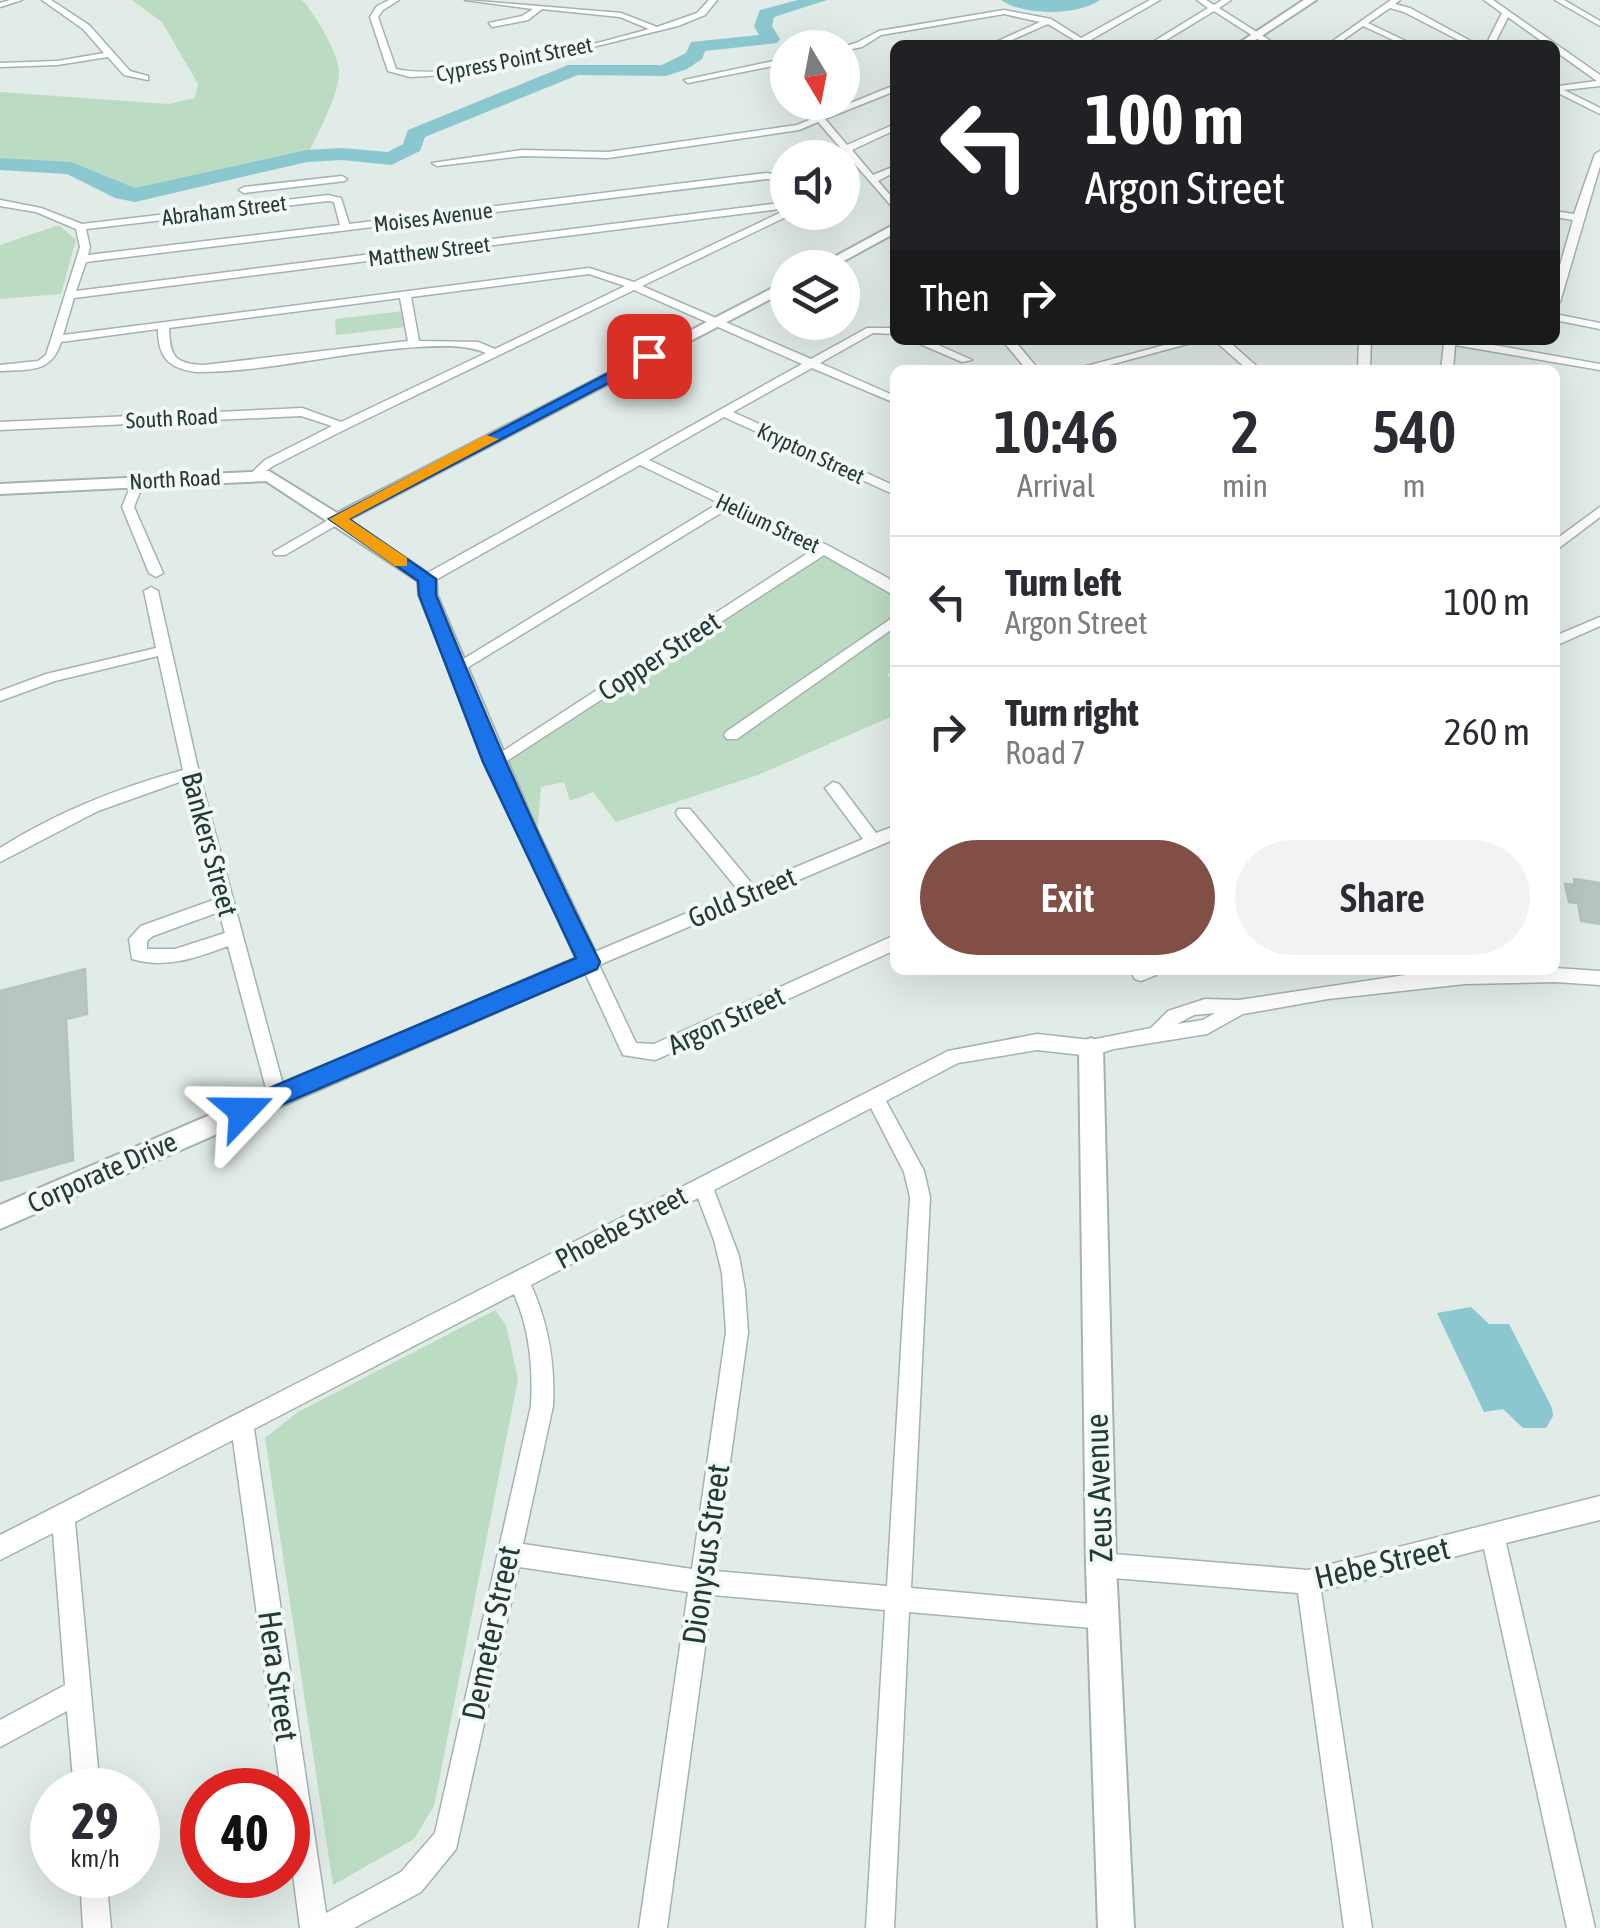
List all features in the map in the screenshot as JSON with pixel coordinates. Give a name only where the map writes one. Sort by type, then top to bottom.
[{"type":"street","points":[[0,5],[18,0]]},
{"type":"street","points":[[46,0],[86,27],[127,73],[145,78]]},
{"type":"street","name":"Cypress Point Street","points":[[395,0],[380,8],[374,18],[392,71],[402,77],[541,56],[656,29],[695,18],[713,0]]},
{"type":"street","points":[[469,0],[620,15],[656,29]]},
{"type":"street","points":[[1088,40],[1156,0]]},
{"type":"street","points":[[1201,0],[1255,38],[1314,0]]},
{"type":"street","points":[[1160,40],[1227,0]]},
{"type":"street","points":[[1488,0],[1544,40]]},
{"type":"street","points":[[1558,0],[1600,24]]},
{"type":"street","points":[[1340,40],[1393,2],[1464,40]]},
{"type":"street","points":[[492,25],[525,18],[538,9]]},
{"type":"street","points":[[860,44],[879,33],[1004,12],[1048,21],[1075,40]]},
{"type":"street","points":[[1493,40],[1506,14]]},
{"type":"street","points":[[1004,40],[1048,21]]},
{"type":"street","points":[[1364,23],[1400,40]]},
{"type":"street","points":[[1560,51],[1600,81]]},
{"type":"street","points":[[0,65],[58,63],[110,54]]},
{"type":"street","points":[[688,80],[770,64]]},
{"type":"street","points":[[1560,88],[1600,81]]},
{"type":"street","points":[[860,103],[890,90]]},
{"type":"street","points":[[1560,91],[1600,111]]},
{"type":"street","points":[[437,163],[522,154],[608,154],[799,128],[822,120],[839,140]]},
{"type":"street","points":[[860,143],[890,129]]},
{"type":"street","points":[[1560,284],[1600,154]]},
{"type":"street","points":[[860,166],[890,201]]},
{"type":"street","points":[[871,180],[890,171]]},
{"type":"street","name":"Moises Avenue","points":[[82,259],[770,177]]},
{"type":"street","points":[[244,190],[342,179]]},
{"type":"street","points":[[326,181],[328,198],[338,200],[345,227]]},
{"type":"street","name":"Abraham Street","points":[[81,227],[328,198]]},
{"type":"street","points":[[0,203],[38,210],[81,227],[85,238],[51,356],[41,364],[0,368]]},
{"type":"street","name":"Matthew Street","points":[[70,295],[770,206]]},
{"type":"street","points":[[1560,215],[1578,218]]},
{"type":"street","points":[[436,216],[450,248]]},
{"type":"street","points":[[256,475],[270,463],[342,426],[770,221]]},
{"type":"street","points":[[854,250],[890,232]]},
{"type":"street","points":[[56,339],[590,271],[890,398]]},
{"type":"street","points":[[280,552],[770,293]]},
{"type":"street","points":[[405,294],[414,345]]},
{"type":"street","points":[[1560,319],[1600,326]]},
{"type":"street","points":[[164,327],[164,350],[173,362],[191,367],[474,342],[488,345],[496,353]]},
{"type":"street","points":[[337,519],[427,579],[871,330],[890,331]]},
{"type":"street","points":[[929,345],[966,360]]},
{"type":"street","points":[[1012,345],[1029,365]]},
{"type":"street","points":[[1098,365],[1176,345]]},
{"type":"street","points":[[1226,345],[1249,365]]},
{"type":"street","points":[[1469,345],[1539,363],[1600,366]]},
{"type":"street","name":"South Road","points":[[0,426],[302,412],[342,426]]},
{"type":"street","name":"Krypton Street","points":[[727,414],[890,490]]},
{"type":"street","name":"Helium Street","points":[[638,460],[824,549],[890,587]]},
{"type":"street","name":"North Road","points":[[0,489],[256,475],[277,479],[337,519]]},
{"type":"street","points":[[138,482],[128,507],[156,574]]},
{"type":"street","points":[[457,669],[726,504]]},
{"type":"street","points":[[1560,543],[1600,511]]},
{"type":"street","name":"Copper Street","points":[[494,762],[824,549]]},
{"type":"street","name":"Argon Street","points":[[427,579],[428,595],[494,762],[536,858],[630,1050],[641,1054],[655,1052],[890,944]]},
{"type":"street","name":"Bankers Street","points":[[151,591],[191,773],[277,1096]]},
{"type":"street","points":[[1560,639],[1600,621]]},
{"type":"street","points":[[732,735],[890,624]]},
{"type":"street","points":[[0,696],[51,677],[166,650]]},
{"type":"street","points":[[0,856],[43,827],[76,811],[191,773]]},
{"type":"street","points":[[833,788],[873,841]]},
{"type":"street","points":[[684,813],[750,894]]},
{"type":"street","name":"Gold Street","points":[[589,962],[890,834]]},
{"type":"street","points":[[225,902],[147,931],[138,938],[138,954],[152,959],[174,957],[234,937]]},
{"type":"street","name":"Corporate Drive","points":[[0,1217],[589,962]]},
{"type":"street","name":"Phoebe Street","points":[[1560,974],[1600,978]]},
{"type":"street","name":"Phoebe Street","points":[[0,1548],[955,1056],[1037,1042],[1091,1048],[1206,1027],[1240,1008],[1444,975]]},
{"type":"street","name":"Zeus Avenue","points":[[1091,1048],[1101,1565],[1116,1928]]},
{"type":"street","points":[[875,1098],[907,1157],[920,1197],[880,1928]]},
{"type":"street","name":"Dionysus Street","points":[[653,1928],[737,1332],[737,1284],[731,1252],[702,1185]]},
{"type":"street","name":"Demeter Street","points":[[326,1928],[412,1882],[446,1840],[542,1406],[545,1368],[535,1314],[518,1281]]},
{"type":"street","name":"Hera Street","points":[[242,1424],[314,1928]]},
{"type":"street","name":"Hebe Street","points":[[1101,1565],[1308,1582],[1600,1508]]},
{"type":"street","points":[[63,1515],[84,1768]]},
{"type":"street","points":[[1492,1537],[1581,1928]]},
{"type":"street","points":[[508,1554],[702,1582],[1103,1617]]},
{"type":"street","points":[[1308,1582],[1358,1928]]},
{"type":"street","points":[[0,1734],[79,1691]]},
{"type":"street","points":[[95,1898],[97,1928]]},
{"type":"green space","points":[[132,0],[302,0],[325,34],[339,72],[332,103],[307,156],[135,195],[71,168],[0,164],[0,92],[169,104],[195,98],[198,84],[162,22]]},
{"type":"green space","points":[[59,225],[76,240],[61,294],[0,299],[0,245]]},
{"type":"green space","points":[[404,311],[406,327],[336,335],[335,319]]},
{"type":"green space","points":[[825,549],[890,594],[890,717],[758,775],[616,822],[593,792],[570,801],[564,782],[541,787],[536,850],[498,764]]},
{"type":"green space","points":[[495,1310],[506,1325],[518,1379],[434,1806],[414,1839],[333,1885],[265,1438],[298,1412]]},
{"type":"water","points":[[1471,1307],[1489,1324],[1509,1324],[1552,1408],[1553,1416],[1546,1428],[1523,1428],[1503,1409],[1484,1412],[1437,1313]]},
{"type":"building","points":[[1574,879],[1600,883],[1600,924],[1581,921],[1578,903],[1569,902],[1565,884],[1575,885]]},
{"type":"building","points":[[85,969],[87,1014],[66,1019],[73,1160],[0,1181],[0,991]]},
{"type":"waterway","points":[[0,164],[71,168],[135,195],[307,156],[342,154],[391,159],[413,147],[415,134],[575,69],[652,73],[681,65],[695,55],[697,46],[771,39],[763,26],[766,14],[818,0]]},
{"type":"waterway","points":[[1010,0],[1060,6],[1091,0]]},
{"type":"slow traffic","points":[[401,562],[337,519],[491,439]]},
{"type":"route","points":[[243,1111],[589,962],[536,858],[494,762],[428,595],[427,579],[337,519],[649,356]]}]
